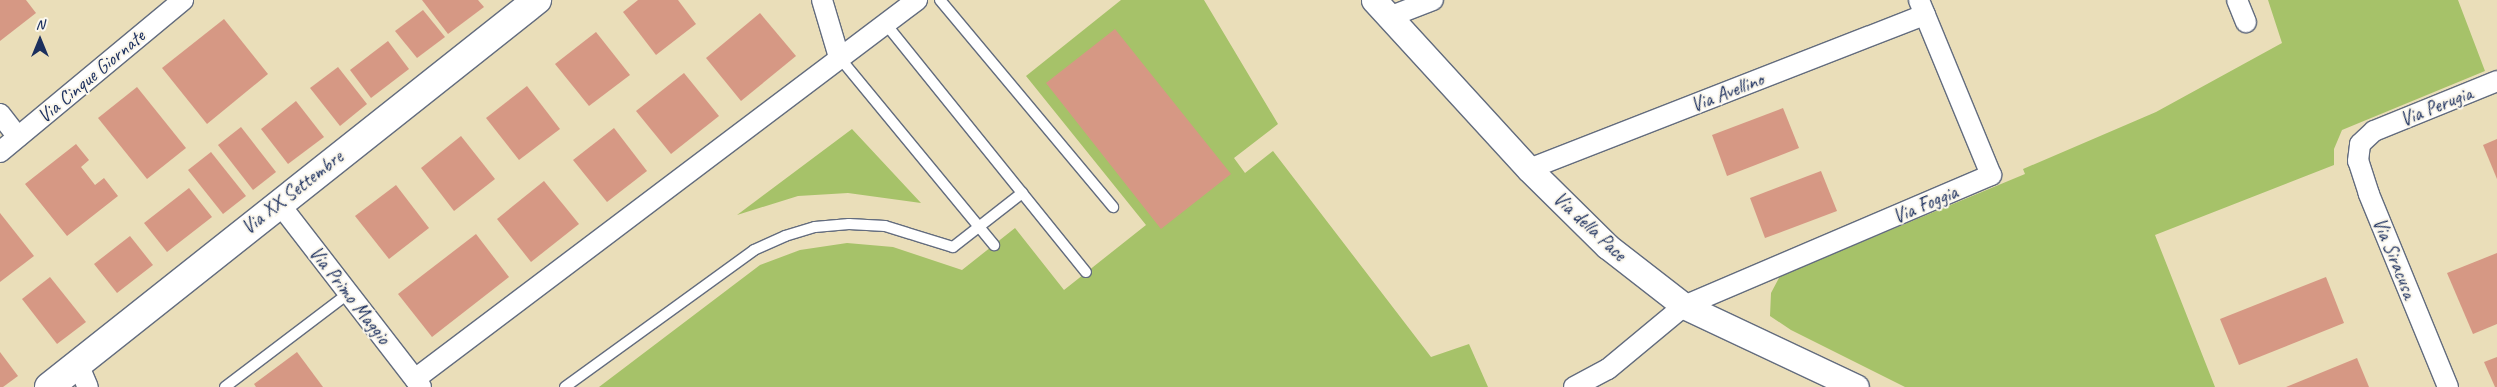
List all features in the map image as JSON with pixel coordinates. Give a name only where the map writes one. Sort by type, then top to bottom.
[{"type":"main road","name":"Via XX Settembre","points":[[49,387],[83,376],[278,202],[537,0]]},
{"type":"street","name":"Via Cinque Giornate","points":[[0,152],[183,0]]},
{"type":"street","points":[[822,0],[839,57]]},
{"type":"street","points":[[418,383],[839,57],[917,0]]},
{"type":"street","points":[[1381,8],[1433,0]]},
{"type":"street","points":[[2237,0],[2246,22]]},
{"type":"street","name":"Via Avellino","points":[[1529,169],[1922,7]]},
{"type":"street","name":"Via Foggia","points":[[1684,306],[1991,175],[1922,7]]},
{"type":"street","name":"Via della Pace","points":[[1381,8],[1529,169],[1606,246],[1684,306],[1856,387]]},
{"type":"street","name":"Via Perugia","points":[[2374,131],[2497,81]]},
{"type":"street","points":[[0,114],[18,137]]},
{"type":"street","name":"Via Siracusa","points":[[2374,131],[2360,144],[2358,161],[2448,387]]},
{"type":"street","name":"Via Primo Maggio","points":[[278,202],[418,383]]},
{"type":"street","points":[[1574,387],[1608,369],[1684,306]]},
{"type":"lane","points":[[940,0],[1113,207]]},
{"type":"lane","points":[[886,23],[1086,272]]},
{"type":"lane","points":[[839,57],[994,245]]},
{"type":"lane","points":[[565,387],[754,250],[784,236],[823,226],[886,226],[953,247],[1022,192]]},
{"type":"lane","points":[[224,387],[349,293]]},
{"type":"green space","points":[[1121,0],[1204,0],[1278,124],[1234,158],[1245,173],[1273,151],[1431,357],[1469,344],[1488,387],[599,387],[760,265],[800,250],[847,243],[893,247],[962,270],[1015,228],[1064,290],[1146,225],[1026,76]]},
{"type":"green space","points":[[2268,0],[2458,0],[2485,71],[2342,130],[2334,149],[2334,165],[2155,235],[2215,387],[1905,387],[1791,330],[1770,316],[1771,293],[1780,276],[2025,174],[2023,169],[2156,112],[2282,43]]},
{"type":"green space","points":[[852,129],[921,203],[848,193],[798,196],[737,215]]},
{"type":"building","points":[[0,0],[26,0],[36,13],[0,41]]},
{"type":"building","points":[[422,0],[478,0],[484,7],[448,34]]},
{"type":"building","points":[[638,0],[678,0],[696,24],[656,55],[623,12]]},
{"type":"building","points":[[423,10],[445,37],[417,58],[395,31]]},
{"type":"building","points":[[760,13],[796,56],[741,101],[706,58]]},
{"type":"building","points":[[224,19],[268,74],[207,124],[162,68]]},
{"type":"building","points":[[1115,29],[1231,174],[1161,229],[1046,83]]},
{"type":"building","points":[[596,32],[630,75],[589,106],[555,64]]},
{"type":"building","points":[[388,41],[409,69],[371,98],[350,70]]},
{"type":"building","points":[[338,67],[367,104],[340,126],[310,88]]},
{"type":"building","points":[[684,73],[719,116],[671,154],[636,111]]},
{"type":"building","points":[[527,86],[560,129],[519,160],[486,118]]},
{"type":"building","points":[[137,87],[186,148],[147,179],[98,118]]},
{"type":"building","points":[[296,101],[324,137],[288,164],[261,129]]},
{"type":"building","points":[[1783,108],[1799,148],[1727,176],[1712,135]]},
{"type":"building","points":[[241,127],[276,172],[253,190],[218,145]]},
{"type":"building","points":[[614,128],[647,171],[607,202],[573,160]]},
{"type":"building","points":[[461,136],[495,179],[454,211],[421,168]]},
{"type":"building","points":[[2497,139],[2497,179],[2483,145]]},
{"type":"building","points":[[76,144],[89,160],[81,167],[95,185],[104,178],[118,196],[67,236],[25,184]]},
{"type":"building","points":[[211,152],[246,196],[223,214],[188,170]]},
{"type":"building","points":[[1821,171],[1837,211],[1765,238],[1750,198]]},
{"type":"building","points":[[544,181],[579,224],[531,262],[497,219]]},
{"type":"building","points":[[396,185],[429,228],[389,259],[355,216]]},
{"type":"building","points":[[189,188],[212,217],[167,252],[144,223]]},
{"type":"building","points":[[0,213],[34,256],[0,282]]},
{"type":"building","points":[[476,234],[509,277],[432,337],[398,294]]},
{"type":"building","points":[[130,236],[153,265],[117,293],[94,264]]},
{"type":"building","points":[[2497,253],[2497,324],[2473,334],[2447,273]]},
{"type":"building","points":[[50,277],[86,322],[57,344],[22,299]]},
{"type":"building","points":[[2326,277],[2344,323],[2239,365],[2220,319]]},
{"type":"building","points":[[0,352],[18,376],[3,387],[0,387]]},
{"type":"building","points":[[297,352],[323,387],[256,387],[254,384]]},
{"type":"building","points":[[2497,357],[2497,387],[2495,387],[2484,362]]},
{"type":"building","points":[[2357,358],[2369,387],[2286,387]]}]
